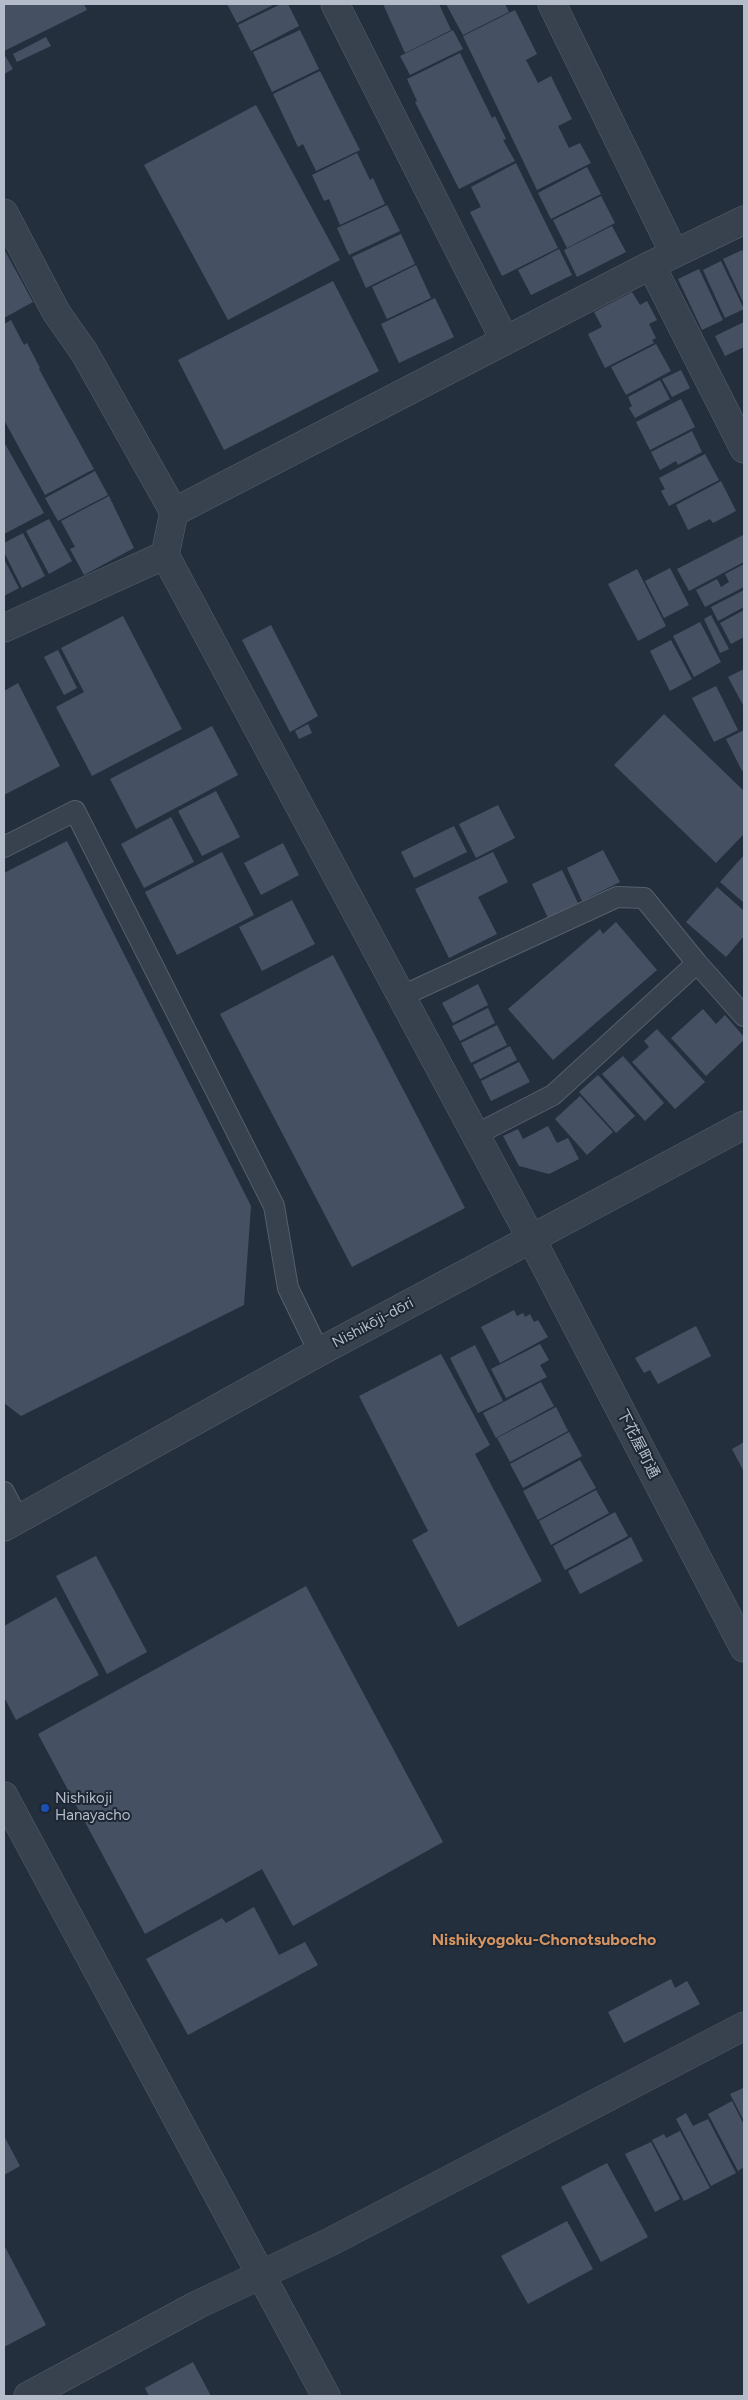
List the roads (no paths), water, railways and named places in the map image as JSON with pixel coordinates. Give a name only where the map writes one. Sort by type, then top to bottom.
[{"type":"street","points":[[335,4],[505,341]]},
{"type":"street","points":[[552,4],[744,449]]},
{"type":"street","points":[[4,213],[56,312],[84,352],[174,512],[165,555],[4,628]]},
{"type":"street","points":[[174,512],[663,259],[744,220]]},
{"type":"street","name":"下花屋町通","points":[[165,555],[532,1240],[744,1648]]},
{"type":"street","name":"Nishikōji-dōri","points":[[11,1523],[319,1352],[744,1126]]},
{"type":"street","points":[[4,1796],[326,2396]]},
{"type":"street","points":[[28,2396],[197,2305],[330,2242],[744,2026]]},
{"type":"lane","points":[[4,847],[75,811],[274,1206],[288,1288],[319,1352]]},
{"type":"lane","points":[[402,996],[617,897],[644,898],[697,963],[744,1016]]},
{"type":"lane","points":[[476,1135],[553,1095],[697,963]]},
{"type":"lane","points":[[4,1492],[11,1523]]},
{"type":"place","name":"Nishikoji Hanayacho","points":[[45,1808]]},
{"type":"district","name":"Nishikyogoku-Chonotsubocho","points":[[544,1940]]}]
